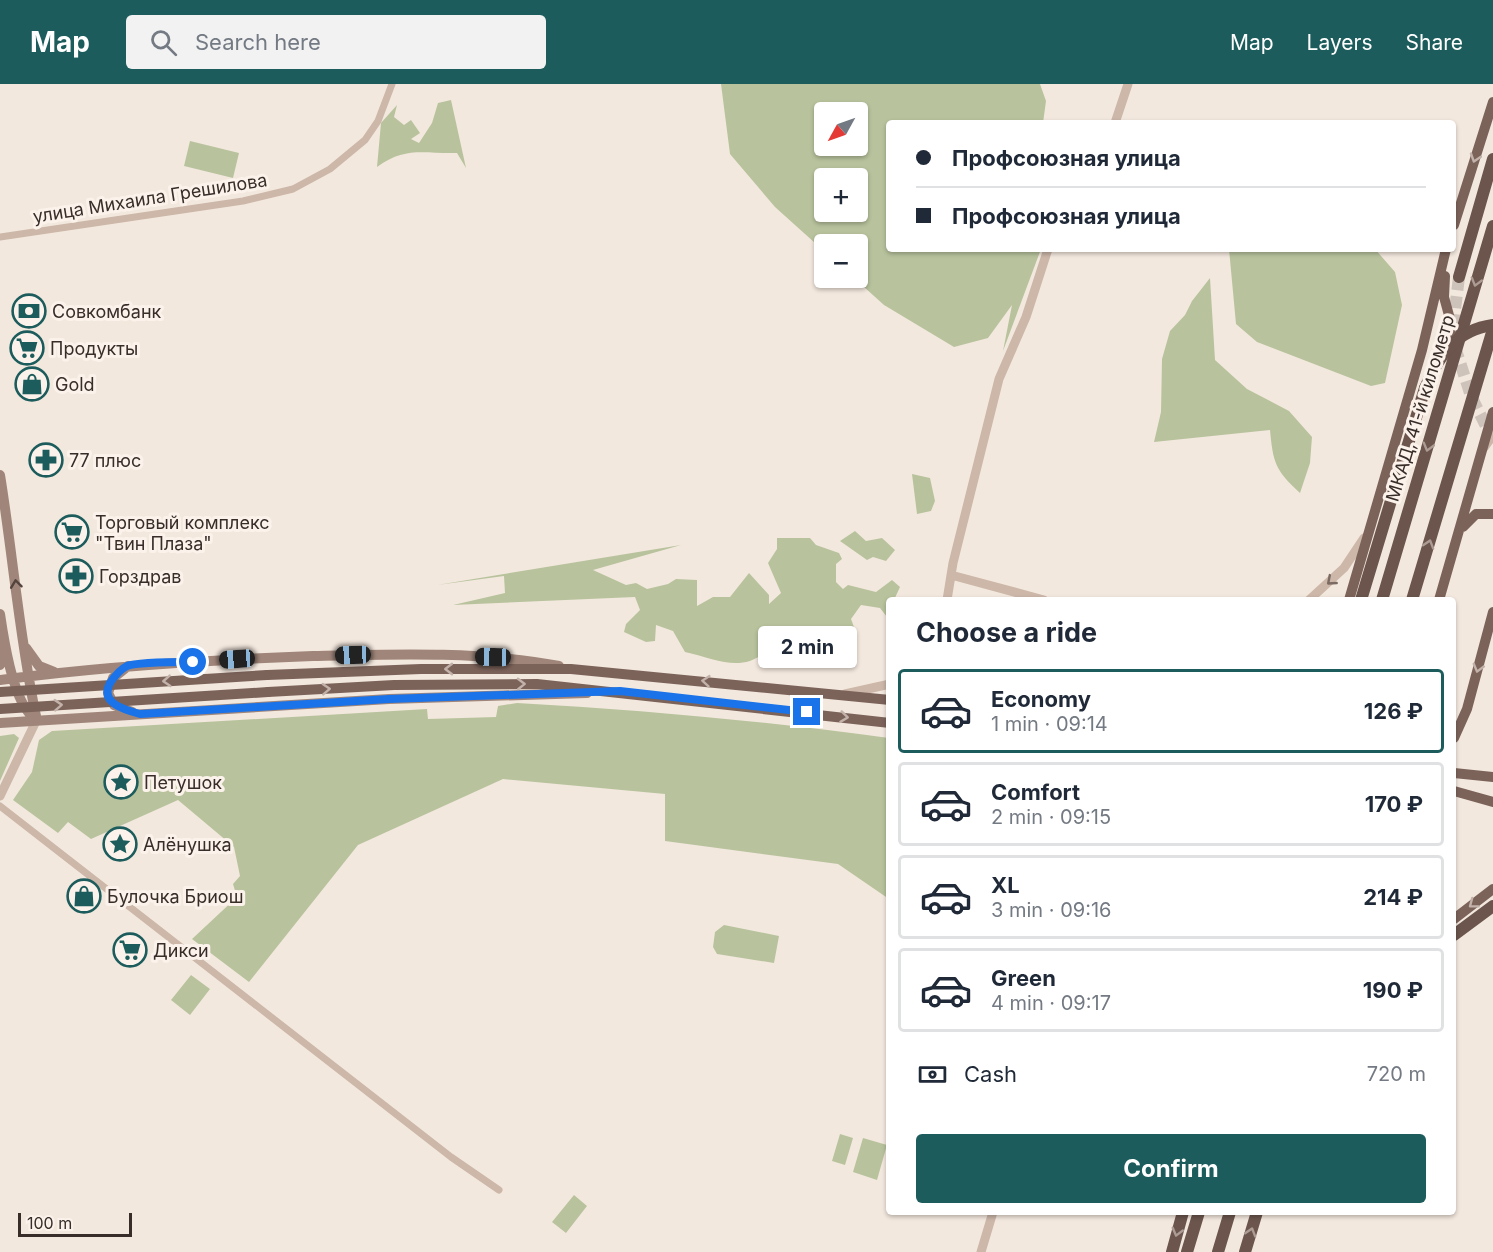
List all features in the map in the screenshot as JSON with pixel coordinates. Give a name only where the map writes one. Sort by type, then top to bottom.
[{"type":"highway","points":[[1459,277],[1493,159]]},
{"type":"highway","name":"МКАД, 41-й километр","points":[[1383,597],[1493,226]]},
{"type":"highway","points":[[1362,597],[1425,388],[1442,354],[1460,336],[1493,327]]},
{"type":"highway","points":[[1413,597],[1493,327]]},
{"type":"highway","points":[[1456,934],[1493,906]]},
{"type":"highway","points":[[1172,1252],[1182,1215]]},
{"type":"highway","points":[[1187,1252],[1198,1215]]},
{"type":"highway","points":[[1218,1252],[1229,1215]]},
{"type":"highway","points":[[1245,1252],[1256,1215]]},
{"type":"main road","points":[[1456,219],[1493,102]]},
{"type":"main road","points":[[1349,597],[1422,350],[1446,252]]},
{"type":"main road","points":[[1444,391],[1451,350],[1450,319],[1444,297],[1447,252]]},
{"type":"main road","points":[[1440,597],[1493,412]]},
{"type":"main road","points":[[0,475],[28,676],[37,719]]},
{"type":"main road","points":[[1456,540],[1471,517],[1480,513],[1493,514]]},
{"type":"main road","points":[[1456,734],[1467,709],[1493,612]]},
{"type":"main road","points":[[0,614],[14,678],[27,712],[37,719]]},
{"type":"main road","points":[[0,665],[3,634]]},
{"type":"main road","points":[[23,642],[39,666],[57,672]]},
{"type":"main road","points":[[0,680],[128,666],[371,654],[513,658],[571,669],[886,700]]},
{"type":"main road","points":[[128,666],[113,678],[108,687],[109,697],[114,705],[140,714]]},
{"type":"main road","points":[[0,692],[267,675],[421,669],[571,669]]},
{"type":"main road","points":[[0,709],[394,685],[537,684],[620,691],[886,723]]},
{"type":"main road","points":[[0,723],[389,699],[620,691]]},
{"type":"main road","points":[[1456,773],[1493,777]]},
{"type":"main road","points":[[1456,791],[1493,793]]},
{"type":"main road","points":[[1456,791],[1493,802]]},
{"type":"main road","points":[[1456,917],[1493,889]]},
{"type":"street","name":"улица Михаила Грешилова","points":[[2,238],[243,201],[293,189],[330,169],[364,140],[378,121],[392,84]]},
{"type":"street","points":[[1116,120],[1128,84]]},
{"type":"street","points":[[948,597],[999,379],[1026,317],[1047,252]]},
{"type":"street","points":[[1479,461],[1493,437]]},
{"type":"street","points":[[1312,597],[1344,568],[1372,523]]},
{"type":"street","points":[[951,576],[1032,597]]},
{"type":"street","points":[[843,695],[886,685]]},
{"type":"street","points":[[0,796],[37,719]]},
{"type":"street","points":[[0,806],[451,1157],[499,1190]]},
{"type":"street","points":[[981,1252],[992,1215]]},
{"type":"green space","points":[[721,84],[1040,84],[1046,101],[1043,120],[886,120],[886,252],[1040,252],[1003,351],[1012,305],[988,338],[954,347],[884,305],[865,288],[868,288],[868,234],[814,234],[814,242],[775,207],[730,154]]},
{"type":"green space","points":[[451,100],[466,168],[457,153],[424,152],[397,156],[377,167],[381,123],[397,105],[394,117],[404,125],[411,120],[420,133],[411,139],[419,143],[432,123],[438,103]]},
{"type":"green space","points":[[190,141],[239,153],[233,178],[184,166]]},
{"type":"green space","points":[[1229,252],[1378,252],[1395,272],[1402,305],[1385,383],[1371,386],[1257,342],[1236,324]]},
{"type":"green space","points":[[1210,278],[1215,360],[1247,389],[1289,411],[1312,437],[1310,463],[1300,493],[1285,478],[1277,465],[1272,450],[1270,430],[1154,442],[1161,412],[1162,359],[1170,331],[1185,315],[1192,301]]},
{"type":"green space","points":[[912,474],[930,478],[935,501],[931,511],[917,514]]},
{"type":"green space","points":[[855,531],[866,541],[882,538],[895,550],[886,561],[873,557],[867,560],[840,541]]},
{"type":"green space","points":[[777,538],[810,538],[816,545],[839,553],[842,559],[836,564],[836,582],[843,589],[848,585],[876,592],[892,580],[900,587],[895,597],[886,597],[886,616],[880,608],[861,605],[851,619],[857,635],[839,653],[835,666],[801,664],[801,654],[772,646],[752,660],[741,663],[721,661],[685,652],[673,631],[656,625],[655,641],[646,642],[624,632],[626,624],[640,610],[635,597],[453,605],[505,593],[504,576],[437,585],[681,545],[593,570],[626,585],[636,583],[647,589],[668,584],[676,579],[697,580],[697,606],[713,597],[730,597],[749,573],[769,595],[769,604],[781,593],[768,563],[777,549]]},
{"type":"green space","points":[[517,703],[610,709],[796,726],[886,738],[886,897],[838,864],[665,841],[665,794],[503,779],[358,845],[249,982],[192,939],[237,897],[233,884],[240,876],[234,847],[178,800],[91,839],[68,822],[58,833],[13,800],[32,772],[39,740],[52,731],[427,709],[428,719],[496,717],[498,706]]},
{"type":"green space","points":[[14,734],[19,738],[0,781],[0,736]]},
{"type":"green space","points":[[724,925],[779,936],[774,963],[717,954],[713,947],[715,932]]},
{"type":"green space","points":[[191,975],[210,989],[190,1015],[171,1000]]},
{"type":"green space","points":[[840,1134],[853,1138],[845,1165],[832,1161]]},
{"type":"green space","points":[[863,1138],[886,1145],[877,1180],[853,1172]]},
{"type":"green space","points":[[574,1195],[587,1206],[566,1233],[552,1222]]},
{"type":"tunnel","points":[[1453,326],[1459,277]]},
{"type":"tunnel","points":[[1455,347],[1471,396],[1491,436]]},
{"type":"place","name":"Совкомбанк","points":[[29,311]]},
{"type":"place","name":"Продукты","points":[[27,348]]},
{"type":"place","name":"Gold","points":[[32,384]]},
{"type":"place","name":"77 плюс","points":[[46,460]]},
{"type":"place","name":"Торговый комплекс \"Твин Плаза\"","points":[[72,532]]},
{"type":"place","name":"Горздрав","points":[[76,576]]},
{"type":"place","name":"Петушок","points":[[121,782]]},
{"type":"place","name":"Алёнушка","points":[[120,844]]},
{"type":"place","name":"Булочка Бриош","points":[[84,896]]},
{"type":"place","name":"Дикси","points":[[130,950]]},
{"type":"route","points":[[193,662],[128,666],[113,678],[108,687],[109,697],[114,705],[140,714],[389,699],[537,696],[620,691],[807,712]]}]
